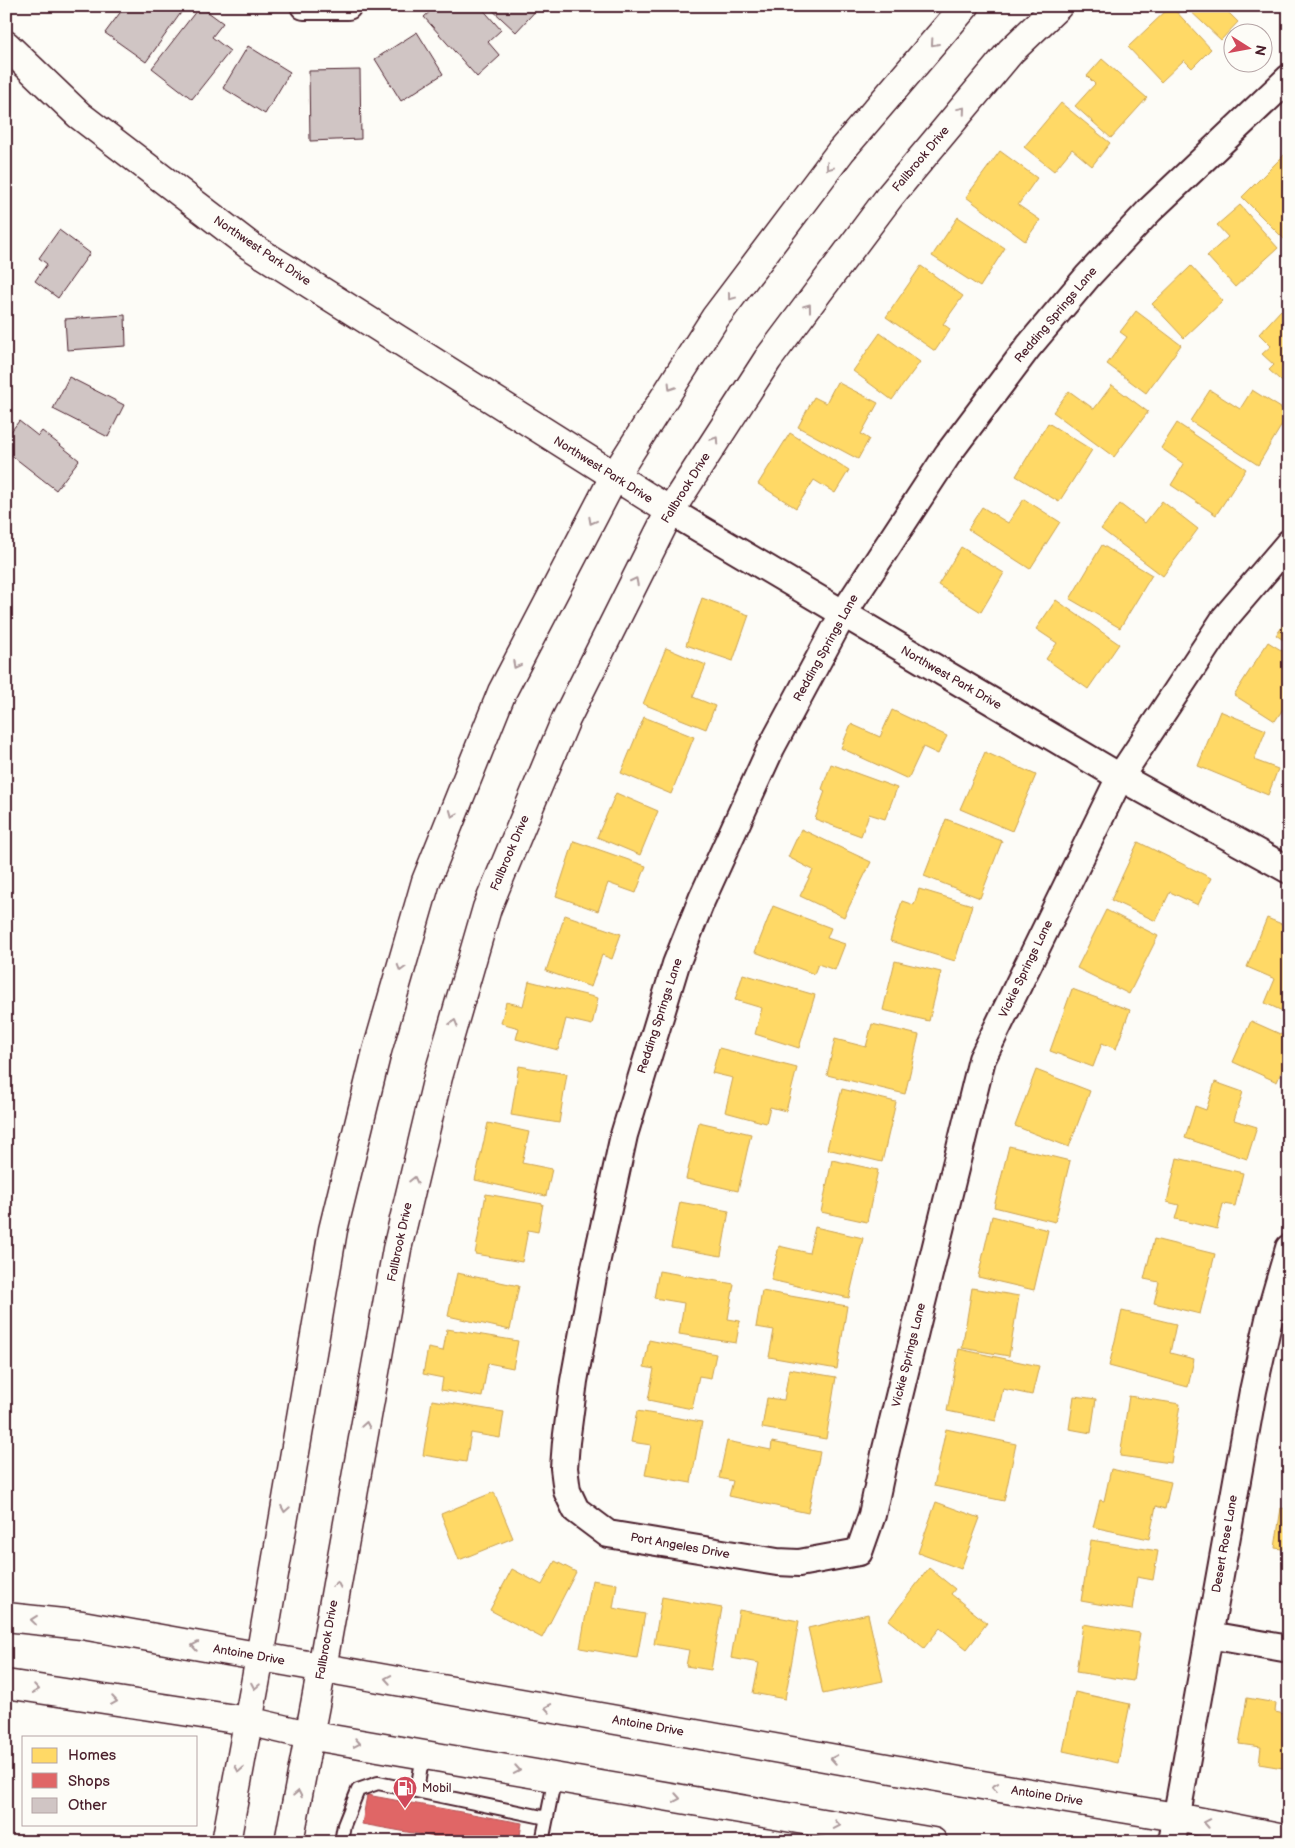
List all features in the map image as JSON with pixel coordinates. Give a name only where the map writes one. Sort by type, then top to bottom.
[{"type":"main road","points":[[226,1842],[334,1230],[377,1051],[426,881],[502,692],[614,477],[715,318],[841,151],[966,6]]},
{"type":"main road","name":"Fallbrook Drive","points":[[288,1842],[322,1668],[398,1248],[438,1077],[486,908],[566,720],[670,510],[768,359],[890,196],[1011,51],[1058,6]]},
{"type":"main road","name":"Northwest Park Drive","points":[[6,45],[79,115],[250,246],[614,477],[670,510]]},
{"type":"main road","name":"Antoine Drive","points":[[6,1617],[82,1626],[972,1783],[1174,1829],[1289,1838]]},
{"type":"main road","points":[[6,1684],[248,1721],[308,1735],[933,1842]]},
{"type":"street","points":[[304,6],[306,8],[348,6]]},
{"type":"street","name":"Redding Springs Lane","points":[[582,1339],[624,1135],[676,964],[702,899],[771,748],[843,614],[948,454],[1029,346],[1088,276],[1150,210],[1289,78]]},
{"type":"street","name":"Northwest Park Drive","points":[[670,510],[1120,777],[1289,870]]},
{"type":"street","name":"Vickie Springs Lane","points":[[886,1449],[982,1059],[1120,777],[1225,618],[1289,543]]},
{"type":"street","name":"Desert Rose Lane","points":[[1174,1829],[1252,1391],[1280,1312],[1289,1248]]},
{"type":"street","name":"Port Angeles Drive","points":[[582,1339],[566,1442],[564,1468],[567,1491],[576,1510],[608,1534],[777,1562],[799,1563],[859,1552],[872,1515],[886,1449]]},
{"type":"street","points":[[1209,1635],[1289,1649]]},
{"type":"lane","points":[[417,1790],[424,1754]]},
{"type":"lane","points":[[542,1842],[555,1777]]},
{"type":"lane","points":[[341,1842],[344,1825],[358,1790],[378,1783],[547,1818]]},
{"type":"building: Homes","points":[[1171,6],[1211,49],[1192,68],[1184,60],[1161,82],[1128,47]]},
{"type":"building: Homes","points":[[1185,6],[1222,6],[1238,22],[1222,22],[1221,40]]},
{"type":"building: Homes","points":[[1102,59],[1147,98],[1111,138],[1075,106],[1095,84],[1087,76]]},
{"type":"building: Homes","points":[[1061,103],[1110,143],[1092,166],[1072,149],[1054,171],[1024,147]]},
{"type":"building: Homes","points":[[1000,151],[1037,178],[1018,205],[1040,220],[1025,241],[966,197]]},
{"type":"building: Homes","points":[[1287,152],[1289,154],[1289,244],[1242,197]]},
{"type":"building: Homes","points":[[1240,205],[1278,248],[1235,287],[1207,256],[1228,237],[1217,225]]},
{"type":"building: Homes","points":[[958,217],[1005,248],[980,287],[932,256]]},
{"type":"building: Homes","points":[[921,266],[963,296],[943,324],[950,329],[935,351],[886,317]]},
{"type":"building: Homes","points":[[1191,266],[1223,301],[1184,338],[1152,304]]},
{"type":"building: Homes","points":[[1281,310],[1289,317],[1289,388],[1269,370],[1274,365],[1262,354],[1271,346],[1259,334]]},
{"type":"building: Homes","points":[[1136,311],[1181,345],[1146,393],[1107,364],[1127,337],[1120,332]]},
{"type":"building: Homes","points":[[880,333],[920,362],[892,400],[853,371]]},
{"type":"building: Homes","points":[[837,382],[878,403],[861,434],[869,439],[858,459],[798,427],[814,397],[826,403]]},
{"type":"building: Homes","points":[[1112,385],[1148,412],[1114,457],[1053,412],[1069,391],[1094,409]]},
{"type":"building: Homes","points":[[1210,390],[1240,409],[1252,390],[1289,413],[1258,465],[1190,421]]},
{"type":"building: Homes","points":[[1048,423],[1092,450],[1059,502],[1016,476]]},
{"type":"building: Homes","points":[[1177,423],[1246,469],[1216,515],[1171,485],[1184,464],[1161,448]]},
{"type":"building: Homes","points":[[790,433],[849,470],[835,493],[814,480],[796,508],[758,484]]},
{"type":"building: Homes","points":[[1024,499],[1060,522],[1030,569],[968,529],[982,507],[1008,523]]},
{"type":"building: Homes","points":[[1162,501],[1198,529],[1163,576],[1101,529],[1120,504],[1145,523]]},
{"type":"building: Homes","points":[[1102,545],[1152,575],[1120,628],[1070,599]]},
{"type":"building: Homes","points":[[961,547],[1004,573],[981,612],[938,585]]},
{"type":"building: Homes","points":[[702,598],[749,615],[733,661],[686,645]]},
{"type":"building: Homes","points":[[1056,600],[1119,644],[1088,689],[1046,659],[1057,643],[1036,629]]},
{"type":"building: Homes","points":[[1289,618],[1289,644],[1276,635]]},
{"type":"building: Homes","points":[[1268,642],[1289,655],[1289,700],[1275,721],[1234,695]]},
{"type":"building: Homes","points":[[666,648],[706,665],[693,697],[715,706],[706,729],[643,704]]},
{"type":"building: Homes","points":[[892,710],[947,736],[938,754],[923,747],[908,779],[841,748],[851,724],[880,737]]},
{"type":"building: Homes","points":[[1220,711],[1266,730],[1254,760],[1278,769],[1268,795],[1198,766]]},
{"type":"building: Homes","points":[[644,717],[694,737],[671,794],[621,773]]},
{"type":"building: Homes","points":[[985,752],[1036,775],[1012,831],[960,809]]},
{"type":"building: Homes","points":[[831,764],[897,788],[885,819],[869,814],[861,836],[815,819],[825,791],[822,789]]},
{"type":"building: Homes","points":[[616,793],[658,811],[640,855],[597,837]]},
{"type":"building: Homes","points":[[946,819],[1002,841],[980,898],[924,876]]},
{"type":"building: Homes","points":[[801,829],[871,862],[844,917],[800,896],[813,870],[788,857]]},
{"type":"building: Homes","points":[[574,841],[646,866],[636,893],[608,883],[598,911],[556,896]]},
{"type":"building: Homes","points":[[1138,842],[1211,878],[1198,905],[1170,892],[1156,921],[1111,900]]},
{"type":"building: Homes","points":[[919,889],[972,905],[955,961],[890,941],[902,901],[914,905]]},
{"type":"building: Homes","points":[[773,906],[831,928],[827,938],[845,944],[835,970],[818,964],[814,974],[755,952]]},
{"type":"building: Homes","points":[[1106,910],[1158,936],[1129,994],[1077,968]]},
{"type":"building: Homes","points":[[565,915],[621,934],[612,959],[602,955],[591,987],[546,971]]},
{"type":"building: Homes","points":[[1267,918],[1289,927],[1289,1014],[1265,1003],[1275,979],[1247,967]]},
{"type":"building: Homes","points":[[895,961],[941,972],[929,1021],[883,1010]]},
{"type":"building: Homes","points":[[743,974],[815,995],[799,1048],[755,1034],[762,1008],[735,1000]]},
{"type":"building: Homes","points":[[529,981],[598,998],[592,1025],[566,1019],[558,1050],[516,1039],[519,1028],[501,1023],[506,1002],[523,1006]]},
{"type":"building: Homes","points":[[1072,989],[1130,1010],[1116,1049],[1102,1043],[1093,1067],[1050,1051]]},
{"type":"building: Homes","points":[[1251,1021],[1289,1038],[1289,1054],[1277,1082],[1233,1062]]},
{"type":"building: Homes","points":[[872,1024],[919,1035],[905,1094],[827,1075],[835,1039],[866,1047]]},
{"type":"building: Homes","points":[[719,1048],[797,1068],[786,1111],[770,1107],[766,1123],[725,1112],[733,1078],[712,1073]]},
{"type":"building: Homes","points":[[519,1066],[567,1074],[559,1123],[511,1115]]},
{"type":"building: Homes","points":[[1036,1070],[1090,1091],[1069,1147],[1015,1126]]},
{"type":"building: Homes","points":[[1215,1082],[1243,1092],[1234,1120],[1257,1127],[1247,1159],[1185,1138],[1195,1106],[1206,1110]]},
{"type":"building: Homes","points":[[842,1089],[896,1102],[882,1162],[827,1149]]},
{"type":"building: Homes","points":[[699,1122],[751,1134],[738,1191],[686,1179]]},
{"type":"building: Homes","points":[[488,1123],[529,1132],[522,1163],[552,1169],[546,1196],[475,1180]]},
{"type":"building: Homes","points":[[1009,1146],[1070,1161],[1055,1222],[994,1207]]},
{"type":"building: Homes","points":[[1177,1158],[1243,1173],[1235,1206],[1223,1204],[1217,1229],[1175,1219],[1179,1205],[1167,1202]]},
{"type":"building: Homes","points":[[832,1160],[878,1170],[867,1222],[821,1212]]},
{"type":"building: Homes","points":[[486,1194],[543,1204],[538,1232],[528,1230],[522,1262],[475,1254]]},
{"type":"building: Homes","points":[[680,1202],[729,1211],[721,1256],[671,1247]]},
{"type":"building: Homes","points":[[992,1216],[1048,1230],[1034,1290],[978,1277]]},
{"type":"building: Homes","points":[[815,1227],[863,1238],[849,1298],[771,1280],[779,1246],[809,1253]]},
{"type":"building: Homes","points":[[1154,1239],[1215,1254],[1200,1314],[1154,1303],[1159,1282],[1144,1279]]},
{"type":"building: Homes","points":[[659,1271],[734,1284],[728,1319],[740,1321],[736,1343],[679,1334],[684,1303],[654,1298]]},
{"type":"building: Homes","points":[[457,1273],[519,1286],[510,1330],[448,1316]]},
{"type":"building: Homes","points":[[972,1288],[1019,1296],[1009,1356],[962,1348]]},
{"type":"building: Homes","points":[[762,1291],[847,1306],[837,1369],[769,1357],[774,1330],[756,1327]]},
{"type":"building: Homes","points":[[1122,1311],[1176,1324],[1170,1353],[1194,1359],[1188,1387],[1109,1366]]},
{"type":"building: Homes","points":[[447,1329],[518,1341],[513,1368],[488,1363],[482,1397],[441,1390],[443,1378],[423,1374],[428,1348],[443,1351]]},
{"type":"building: Homes","points":[[649,1340],[716,1354],[711,1378],[699,1376],[692,1409],[648,1400],[654,1369],[644,1367]]},
{"type":"building: Homes","points":[[959,1349],[1039,1366],[1032,1395],[1003,1389],[996,1421],[947,1411]]},
{"type":"building: Homes","points":[[789,1369],[836,1377],[826,1439],[762,1428],[767,1398],[784,1400]]},
{"type":"building: Homes","points":[[1074,1396],[1096,1399],[1091,1433],[1069,1429]]},
{"type":"building: Homes","points":[[1129,1396],[1180,1404],[1171,1463],[1120,1456]]},
{"type":"building: Homes","points":[[432,1400],[504,1412],[500,1438],[471,1433],[466,1462],[423,1455]]},
{"type":"building: Homes","points":[[637,1411],[702,1422],[691,1483],[645,1475],[651,1445],[631,1442]]},
{"type":"building: Homes","points":[[946,1429],[1016,1444],[1004,1501],[934,1486]]},
{"type":"building: Homes","points":[[727,1441],[771,1450],[772,1442],[820,1452],[808,1513],[729,1496],[733,1481],[719,1478]]},
{"type":"building: Homes","points":[[1111,1469],[1171,1482],[1165,1509],[1156,1506],[1149,1539],[1093,1527],[1100,1500],[1104,1501]]},
{"type":"building: Homes","points":[[494,1492],[513,1538],[459,1560],[441,1514]]},
{"type":"building: Homes","points":[[936,1502],[980,1518],[961,1569],[918,1553]]},
{"type":"building: Homes","points":[[1281,1508],[1289,1509],[1289,1550],[1275,1548]]},
{"type":"building: Homes","points":[[1091,1540],[1158,1551],[1153,1580],[1137,1577],[1132,1610],[1081,1601]]},
{"type":"building: Homes","points":[[555,1561],[576,1572],[542,1638],[490,1610],[512,1569],[542,1585]]},
{"type":"building: Homes","points":[[929,1568],[955,1589],[951,1594],[987,1623],[967,1649],[940,1628],[924,1648],[889,1620]]},
{"type":"building: Homes","points":[[592,1580],[617,1584],[613,1608],[645,1614],[637,1658],[580,1648]]},
{"type":"building: Homes","points":[[662,1597],[722,1608],[711,1670],[686,1666],[689,1650],[654,1644]]},
{"type":"building: Homes","points":[[739,1610],[799,1621],[785,1699],[753,1693],[759,1663],[731,1658]]},
{"type":"building: Homes","points":[[868,1614],[883,1681],[823,1694],[808,1628]]},
{"type":"building: Homes","points":[[1083,1624],[1140,1633],[1133,1681],[1076,1672]]},
{"type":"building: Homes","points":[[1075,1692],[1130,1704],[1118,1763],[1063,1751]]},
{"type":"building: Homes","points":[[1247,1698],[1276,1703],[1275,1712],[1289,1715],[1289,1769],[1259,1764],[1261,1747],[1239,1744]]},
{"type":"building: Shops","name":"Mobil","points":[[367,1795],[522,1823],[519,1842],[463,1842],[362,1824]]},
{"type":"building: Other","points":[[125,6],[185,7],[146,62],[105,33]]},
{"type":"building: Other","points":[[200,6],[223,23],[212,37],[230,51],[192,99],[152,68]]},
{"type":"building: Other","points":[[436,6],[480,6],[501,30],[488,42],[500,56],[477,77],[424,17]]},
{"type":"building: Other","points":[[488,6],[540,6],[516,32]]},
{"type":"building: Other","points":[[417,32],[443,74],[401,101],[375,59]]},
{"type":"building: Other","points":[[248,46],[290,72],[265,114],[223,88]]},
{"type":"building: Other","points":[[360,70],[361,139],[310,141],[309,71]]},
{"type":"building: Other","points":[[59,230],[90,253],[58,298],[35,281],[47,264],[39,258]]},
{"type":"building: Other","points":[[125,315],[126,346],[67,350],[65,319]]},
{"type":"building: Other","points":[[69,377],[124,405],[108,437],[53,409]]},
{"type":"building: Other","points":[[19,421],[38,436],[42,431],[79,460],[56,490],[6,451],[6,438]]},
{"type":"place","name":"Mobil","points":[[405,1809]]}]
